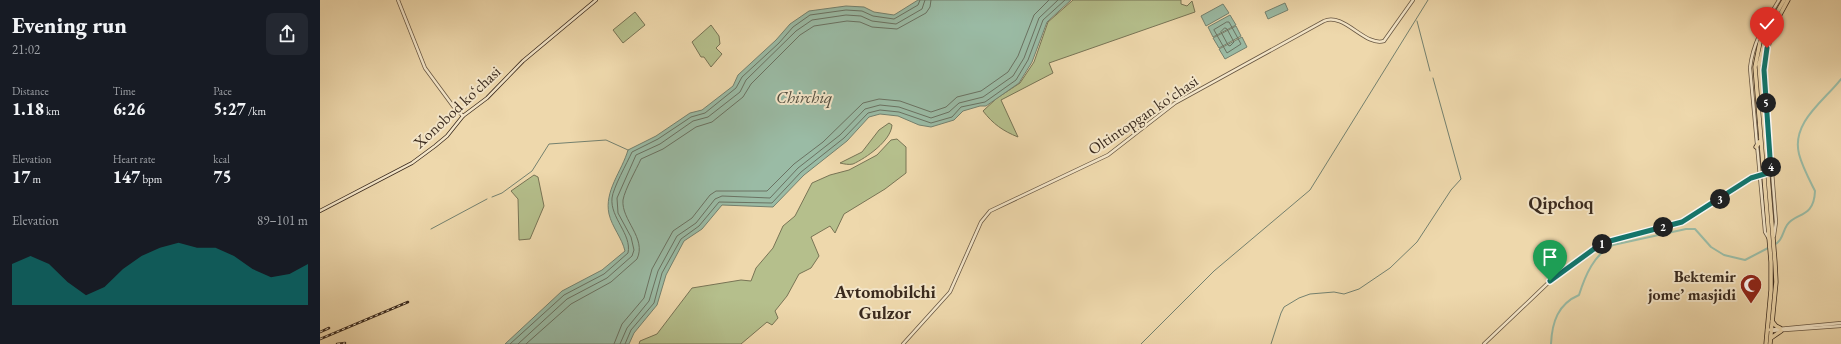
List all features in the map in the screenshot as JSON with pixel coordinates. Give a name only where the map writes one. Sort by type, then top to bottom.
[{"type":"highway","points":[[1766,344],[1772,320],[1776,282],[1765,173],[1759,70],[1761,53],[1770,28],[1784,0]]},
{"type":"highway","points":[[1771,241],[1774,236],[1760,141],[1755,63],[1759,45],[1788,0]]},
{"type":"highway","points":[[1761,30],[1770,28]]},
{"type":"highway","points":[[1754,126],[1759,130]]},
{"type":"highway","points":[[1756,147],[1760,141]]},
{"type":"highway","points":[[1770,344],[1772,249]]},
{"type":"highway","points":[[1770,339],[1781,329],[1776,326],[1772,320]]},
{"type":"street","points":[[398,0],[425,68],[453,106],[464,116]]},
{"type":"street","name":"Xonobod koʻchasi","points":[[320,211],[415,161],[444,138],[464,116],[487,98],[523,61],[596,0]]},
{"type":"street","name":"Oltintopgan ko'chasi","points":[[903,344],[950,292],[981,222],[990,211],[1108,156],[1175,103],[1324,21],[1336,20],[1376,41],[1384,41],[1413,0]]},
{"type":"street","points":[[1771,241],[1765,232],[1764,224],[1765,173],[1756,147],[1750,68],[1753,47],[1761,30],[1779,0]]},
{"type":"street","points":[[1484,344],[1547,284],[1598,246],[1610,241],[1686,220],[1749,179],[1765,173]]},
{"type":"street","points":[[1770,330],[1841,324]]},
{"type":"shaded area","points":[[1073,0],[1181,0],[1181,4],[1187,6],[1192,1],[1195,12],[1049,63],[1053,73],[1001,100],[1018,137],[999,127],[983,111],[997,98],[1020,83],[1034,62],[1048,22]]},
{"type":"shaded area","points":[[635,12],[645,25],[623,43],[613,30]]},
{"type":"shaded area","points":[[711,25],[719,36],[720,44],[716,48],[722,54],[711,67],[704,57],[701,57],[692,42]]},
{"type":"shaded area","points":[[889,123],[892,125],[891,131],[883,143],[877,148],[853,164],[840,163],[862,152],[879,130]]},
{"type":"shaded area","points":[[897,139],[906,147],[906,173],[885,189],[844,214],[835,233],[830,226],[811,237],[819,256],[811,268],[799,274],[787,296],[775,311],[778,318],[772,325],[767,322],[741,344],[639,344],[640,341],[657,334],[692,288],[741,280],[751,281],[756,268],[773,248],[783,226],[795,216],[812,183],[830,175],[849,170],[877,155],[891,140]]},
{"type":"shaded area","points":[[534,175],[538,177],[544,206],[530,239],[519,240],[518,199],[511,191]]},
{"type":"water","name":"Chirchiq","points":[[918,0],[1071,0],[1047,22],[1032,62],[1019,83],[986,106],[980,106],[963,111],[954,120],[931,127],[919,125],[898,116],[880,114],[869,117],[847,141],[804,175],[773,207],[722,205],[702,229],[684,241],[666,275],[657,305],[634,333],[629,344],[505,344],[562,291],[602,270],[625,251],[610,219],[608,206],[611,189],[628,150],[656,136],[690,113],[702,110],[733,86],[738,75],[776,40],[790,24],[809,11],[846,6],[864,7],[874,12],[894,15]]},
{"type":"water","points":[[1285,3],[1288,10],[1268,19],[1265,12]]},
{"type":"water","points":[[1223,4],[1229,13],[1206,26],[1201,16]]},
{"type":"water","points":[[1230,15],[1236,25],[1213,37],[1208,27]]},
{"type":"water","points":[[1236,26],[1241,36],[1219,48],[1213,38]]},
{"type":"water","points":[[1242,37],[1247,47],[1225,59],[1219,49]]},
{"type":"waterway","points":[[1141,344],[1214,271],[1310,190],[1428,0]]},
{"type":"waterway","points":[[1417,21],[1430,71]]},
{"type":"waterway","points":[[1271,344],[1284,307],[1299,298],[1310,294],[1334,292],[1344,294],[1359,289],[1390,268],[1417,242],[1451,190],[1461,179],[1433,78]]},
{"type":"waterway","points":[[1774,245],[1781,239],[1790,221],[1808,211],[1814,200],[1815,191],[1799,154],[1798,142],[1800,132],[1811,112],[1841,79]]},
{"type":"waterway","points":[[492,197],[502,193],[532,171],[549,144],[606,140],[628,150]]},
{"type":"waterway","points":[[431,229],[487,199]]},
{"type":"waterway","points":[[1551,344],[1553,328],[1561,309],[1566,303],[1579,295],[1587,273],[1595,260],[1606,249],[1613,245],[1686,229],[1695,229],[1711,247],[1724,255],[1745,260],[1770,247]]},
{"type":"railway","points":[[320,339],[408,302]]},
{"type":"railway","points":[[320,332],[329,328]]},
{"type":"railway","points":[[337,344],[345,343]]},
{"type":"place","name":"Bektemir jome’ masjidi","points":[[1751,304]]},
{"type":"district","name":"Qipchoq","points":[[1561,202]]},
{"type":"district","name":"Avtomobilchi Gulzor","points":[[885,301]]},
{"type":"route","points":[[1550,281],[1598,246],[1610,241],[1682,222],[1719,200],[1756,175],[1771,172],[1764,70],[1767,48]]}]
